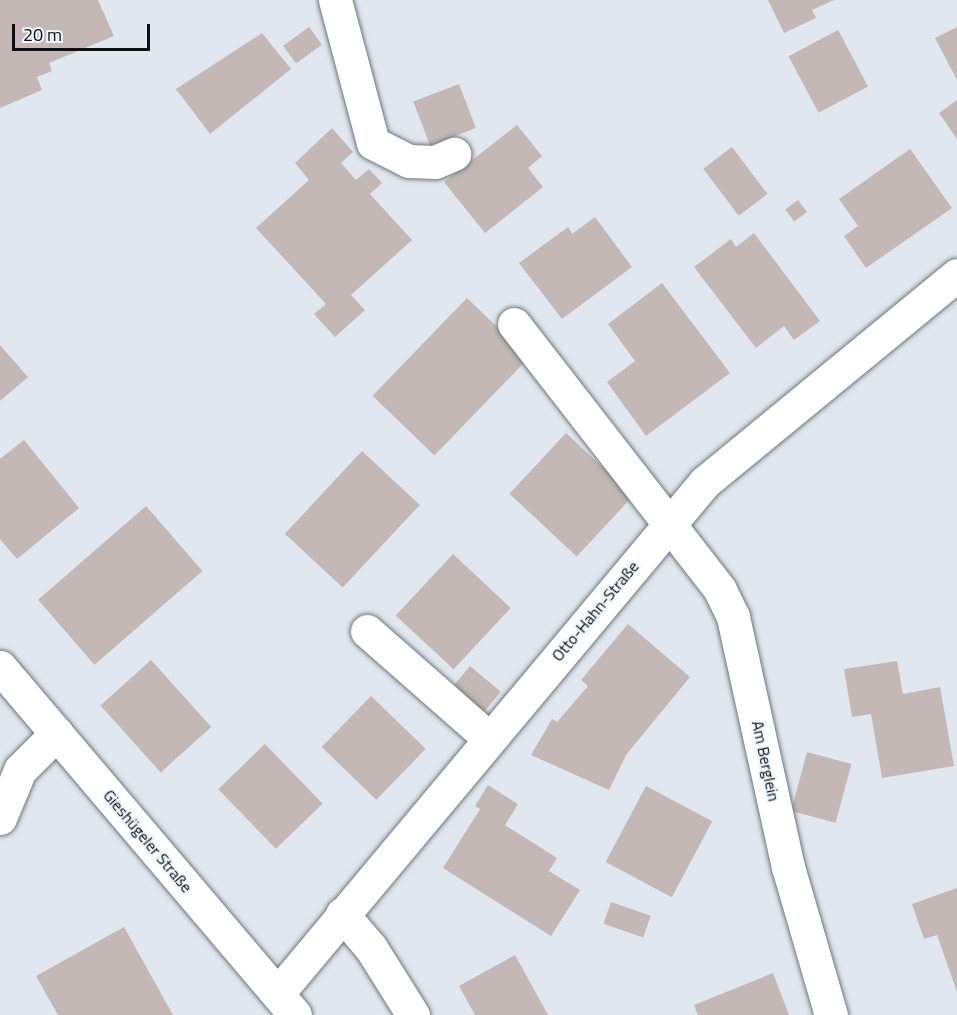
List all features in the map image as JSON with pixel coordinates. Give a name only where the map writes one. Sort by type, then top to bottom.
[{"type":"street","points":[[335,0],[373,143],[409,161],[435,162],[454,154]]},
{"type":"street","name":"Otto-Hahn-Straße","points":[[286,1004],[342,914],[668,523],[705,482],[957,275]]},
{"type":"street","name":"Am Berglein","points":[[514,324],[720,590],[733,617],[788,867],[831,1015]]},
{"type":"street","points":[[367,631],[489,738]]},
{"type":"street","name":"Gieshügeler Straße","points":[[0,667],[286,1004]]},
{"type":"street","points":[[0,818],[20,771],[57,733]]},
{"type":"street","points":[[342,914],[371,948],[413,1015]]},
{"type":"building","points":[[0,0],[98,0],[114,36],[49,63],[52,71],[37,77],[42,90],[0,108]]},
{"type":"building","points":[[768,0],[834,0],[812,10],[816,18],[784,33]]},
{"type":"building","points":[[309,27],[322,45],[296,64],[283,46]]},
{"type":"building","points":[[957,27],[957,80],[935,38]]},
{"type":"building","points":[[838,30],[868,87],[819,113],[789,56]]},
{"type":"building","points":[[262,33],[291,69],[210,134],[176,89]]},
{"type":"building","points":[[459,84],[476,128],[430,145],[413,102]]},
{"type":"building","points":[[957,100],[957,139],[939,113]]},
{"type":"building","points":[[517,125],[542,156],[528,168],[543,187],[485,233],[444,182]]},
{"type":"building","points":[[332,128],[353,152],[341,163],[356,180],[369,169],[382,183],[370,194],[412,240],[351,295],[365,310],[335,337],[314,314],[326,304],[256,228],[309,180],[295,163]]},
{"type":"building","points":[[732,147],[768,194],[739,216],[703,169]]},
{"type":"building","points":[[910,149],[952,208],[866,268],[844,236],[858,226],[839,199]]},
{"type":"building","points":[[798,200],[807,212],[794,222],[785,210]]},
{"type":"building","points":[[595,217],[632,267],[562,319],[519,263],[568,227],[572,234]]},
{"type":"building","points":[[754,233],[820,321],[794,340],[784,326],[756,348],[694,267],[731,239],[736,247]]},
{"type":"building","points":[[662,283],[730,373],[646,436],[607,382],[635,361],[608,324]]},
{"type":"building","points":[[467,298],[529,358],[434,456],[373,396]]},
{"type":"building","points":[[0,345],[28,377],[0,401]]},
{"type":"building","points":[[566,433],[633,496],[577,556],[509,494]]},
{"type":"building","points":[[24,440],[79,508],[17,559],[0,539],[0,459]]},
{"type":"building","points":[[362,451],[420,505],[343,588],[285,534]]},
{"type":"building","points":[[146,506],[202,571],[94,665],[38,600]]},
{"type":"building","points":[[453,554],[511,608],[453,669],[396,615]]},
{"type":"building","points":[[628,624],[690,677],[626,755],[609,790],[531,755],[552,719],[557,722],[588,686],[581,680]]},
{"type":"building","points":[[151,660],[211,727],[161,772],[100,706]]},
{"type":"building","points":[[897,661],[903,694],[940,687],[954,766],[882,778],[871,714],[852,717],[844,669]]},
{"type":"building","points":[[470,666],[501,692],[484,712],[453,686]]},
{"type":"building","points":[[371,696],[426,749],[376,800],[322,747]]},
{"type":"building","points":[[265,744],[323,804],[276,849],[218,789]]},
{"type":"building","points":[[807,752],[851,764],[836,823],[791,811]]},
{"type":"building","points":[[488,785],[518,804],[505,825],[557,858],[549,871],[580,890],[551,936],[443,868],[480,809],[475,806]]},
{"type":"building","points":[[646,786],[712,821],[672,897],[606,862]]},
{"type":"building","points":[[957,888],[957,992],[937,935],[924,939],[912,904]]},
{"type":"building","points":[[611,902],[651,916],[643,937],[604,924]]},
{"type":"building","points":[[124,927],[173,1015],[58,1015],[36,976]]},
{"type":"building","points":[[515,955],[548,1015],[475,1015],[459,986]]},
{"type":"building","points":[[773,973],[789,1015],[698,1015],[694,1005]]}]
